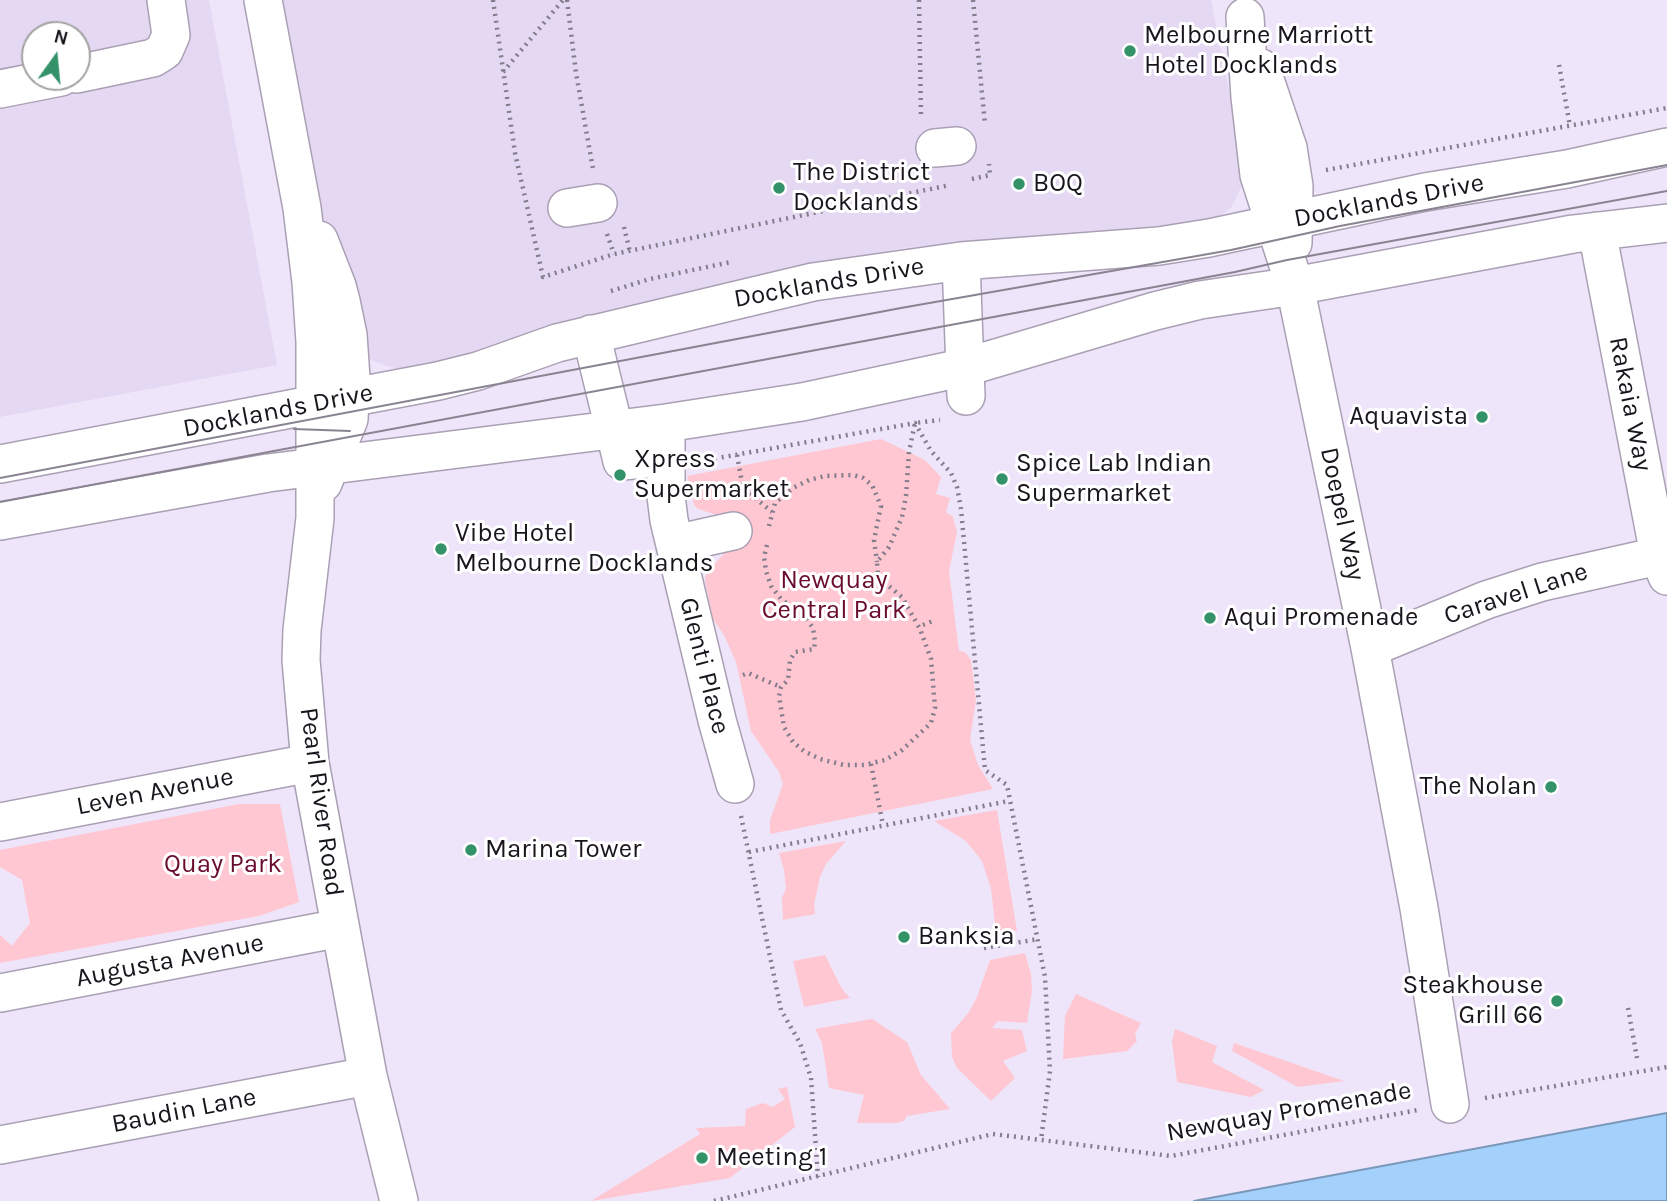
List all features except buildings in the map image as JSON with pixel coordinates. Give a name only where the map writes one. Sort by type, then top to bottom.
[{"type":"street","points":[[91,71],[153,58],[164,51],[171,35],[166,0]]},
{"type":"street","name":"Pearl River Road","points":[[263,0],[302,208],[313,306],[315,404],[322,466],[301,660],[310,763],[369,1080],[399,1201]]},
{"type":"street","name":"Doepel Way","points":[[1248,5],[1250,97],[1259,175],[1284,222],[1370,648],[1419,908],[1450,1104]]},
{"type":"street","points":[[0,89],[21,85]]},
{"type":"street","name":"Docklands Drive","points":[[0,464],[467,374],[535,350],[592,334],[813,282],[961,261],[1159,246],[1413,194],[1567,169],[1667,147]]},
{"type":"street","name":"Pearl River Road","points":[[302,208],[321,244],[337,286],[349,349],[351,396],[346,431],[322,466]]},
{"type":"street","points":[[592,334],[622,461],[666,449],[802,402],[966,381],[1178,305],[1597,231],[1667,223]]},
{"type":"street","name":"Rakaia Way","points":[[1597,231],[1664,561]]},
{"type":"street","points":[[961,261],[966,381]]},
{"type":"street","points":[[0,522],[268,473],[614,429]]},
{"type":"street","name":"Glenti Place","points":[[666,449],[669,520],[674,544],[717,720],[736,784]]},
{"type":"street","points":[[674,544],[751,532]]},
{"type":"street","name":"Caravel Lane","points":[[1370,648],[1486,600],[1542,582],[1664,561]]},
{"type":"street","name":"Leven Avenue","points":[[0,822],[310,763]]},
{"type":"street","name":"Augusta Avenue","points":[[0,993],[340,929]]},
{"type":"street","name":"Baudin Lane","points":[[0,1146],[369,1080]]},
{"type":"path","points":[[493,0],[515,153],[544,277],[614,254],[951,184]]},
{"type":"path","points":[[502,73],[565,0]]},
{"type":"path","points":[[565,0],[596,202],[630,251]]},
{"type":"path","points":[[919,0],[951,148],[990,175],[964,181]]},
{"type":"path","points":[[922,191],[951,148],[973,0]]},
{"type":"path","points":[[1559,65],[1570,126]]},
{"type":"path","points":[[1313,166],[1326,170],[1667,108]]},
{"type":"path","points":[[666,449],[737,454],[915,423]]},
{"type":"path","points":[[877,562],[889,547],[902,516],[915,423]]},
{"type":"path","points":[[915,423],[931,451],[951,473],[957,487],[985,770],[1007,785],[1039,939],[1045,977],[1050,1071],[1041,1140]]},
{"type":"path","points":[[737,454],[743,488],[772,512]]},
{"type":"path","points":[[751,532],[772,512],[775,503],[809,480],[842,474],[863,478],[872,485],[881,506],[874,540],[878,577],[902,597],[920,629],[931,659],[935,708],[931,723],[902,750],[886,760],[871,764],[844,765],[820,759],[798,747],[784,727],[779,696],[781,687],[788,680],[790,660],[795,652],[814,649],[815,642],[813,628],[806,618],[780,599],[771,586],[764,557],[768,541]]},
{"type":"path","points":[[923,625],[936,620]]},
{"type":"path","points":[[748,673],[781,687]]},
{"type":"path","points":[[871,764],[883,825]]},
{"type":"path","points":[[736,784],[781,1010],[800,1043],[811,1078],[818,1177]]},
{"type":"path","points":[[749,852],[1009,801]]},
{"type":"path","points":[[984,948],[1039,939]]},
{"type":"path","points":[[1628,1008],[1637,1058]]},
{"type":"path","name":"Newquay Promenade","points":[[714,1201],[993,1134],[1171,1156],[1667,1067]]},
{"type":"shaded area","points":[[0,0],[209,0],[277,365],[0,417]]},
{"type":"shaded area","name":"The District Docklands","points":[[280,0],[1211,0],[1245,170],[1243,183],[1231,208],[1217,218],[1202,222],[911,247],[807,264],[628,309],[413,370],[389,367],[369,359],[360,350],[325,230]]},
{"type":"green space","name":"Newquay Central Park","points":[[881,439],[925,460],[941,477],[936,494],[950,498],[946,512],[953,517],[957,532],[949,571],[959,651],[965,652],[971,660],[976,700],[970,740],[978,765],[993,789],[770,834],[770,820],[783,784],[779,772],[751,731],[736,662],[724,635],[713,619],[705,581],[706,574],[727,550],[720,516],[698,509],[694,505],[687,476]]},
{"type":"green space","name":"Quay Park","points":[[239,804],[280,804],[299,902],[259,916],[0,963],[0,935],[12,946],[30,923],[22,880],[0,867],[0,850]]},
{"type":"green space","points":[[997,810],[1017,931],[996,933],[991,888],[982,861],[966,841],[934,821]]},
{"type":"green space","points":[[846,841],[826,864],[820,877],[814,905],[815,914],[783,920],[782,898],[786,888],[779,853]]},
{"type":"green space","points":[[1025,953],[1032,991],[1027,1023],[998,1021],[992,1028],[1022,1030],[1027,1051],[1003,1061],[1015,1078],[991,1101],[957,1068],[952,1057],[951,1033],[969,1012],[990,960]]},
{"type":"green space","points":[[825,955],[842,989],[850,998],[804,1007],[793,961]]},
{"type":"green space","points":[[1076,994],[1141,1023],[1135,1034],[1137,1041],[1127,1051],[1063,1059],[1065,1016]]},
{"type":"green space","points":[[872,1019],[907,1042],[921,1075],[950,1109],[907,1116],[904,1121],[897,1123],[857,1123],[864,1095],[829,1088],[822,1043],[815,1029]]},
{"type":"green space","points":[[1175,1029],[1217,1046],[1212,1062],[1264,1090],[1251,1097],[1177,1082],[1172,1041]]},
{"type":"green space","points":[[1234,1043],[1344,1081],[1298,1087],[1232,1051]]},
{"type":"green space","points":[[787,1087],[795,1127],[730,1178],[591,1201],[700,1134],[696,1128],[745,1126],[746,1109],[763,1103],[773,1107],[785,1099],[778,1089]]},
{"type":"water","points":[[1667,1113],[1667,1201],[1194,1201]]},
{"type":"tram line","points":[[0,478],[901,308],[1231,250],[1340,226],[1667,165]]},
{"type":"tram line","points":[[0,502],[1667,191]]},
{"type":"tram line","points":[[294,429],[350,431]]},
{"type":"place","name":"Melbourne Marriott Hotel Docklands","points":[[1130,51]]},
{"type":"place","name":"BOQ","points":[[1019,184]]},
{"type":"place","name":"The District Docklands","points":[[779,188]]},
{"type":"place","name":"Aquavista","points":[[1482,417]]},
{"type":"place","name":"Xpress Supermarket","points":[[620,475]]},
{"type":"place","name":"Spice Lab Indian Supermarket","points":[[1002,479]]},
{"type":"place","name":"Vibe Hotel Melbourne Docklands","points":[[441,549]]},
{"type":"place","name":"Aqui Promenade","points":[[1210,618]]},
{"type":"place","name":"The Nolan","points":[[1551,787]]},
{"type":"place","name":"Marina Tower","points":[[471,850]]},
{"type":"place","name":"Banksia","points":[[904,937]]},
{"type":"place","name":"Steakhouse Grill 66","points":[[1557,1001]]},
{"type":"place","name":"Meeting 1","points":[[702,1158]]}]
